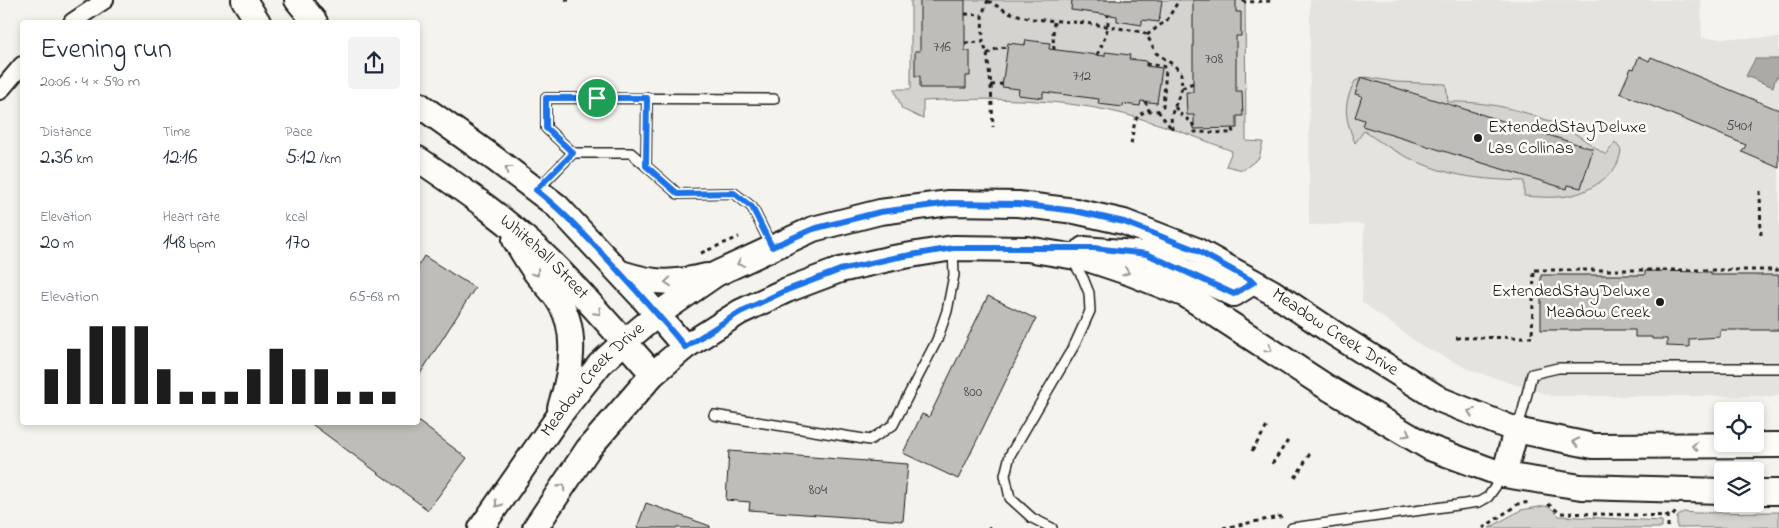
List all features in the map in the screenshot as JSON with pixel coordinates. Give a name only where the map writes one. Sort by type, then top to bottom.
[{"type":"street","points":[[75,20],[105,0]]},
{"type":"street","points":[[244,0],[257,20]]},
{"type":"street","points":[[297,0],[313,20]]},
{"type":"street","points":[[0,90],[20,67]]},
{"type":"street","points":[[420,105],[557,206],[621,273],[685,347]]},
{"type":"street","name":"Whitehall Street","points":[[420,160],[500,217],[549,260],[653,374]]},
{"type":"street","name":"Meadow Creek Drive","points":[[481,528],[556,421],[600,364],[658,314],[716,274],[813,229],[880,212],[950,203],[1018,204],[1075,211],[1124,222],[1196,250],[1272,292],[1334,334],[1441,400],[1516,430],[1593,446],[1779,445]]},
{"type":"street","points":[[500,217],[534,271],[561,303],[571,333],[570,368],[556,421]]},
{"type":"street","points":[[535,528],[588,449],[653,374],[685,347],[740,312],[787,290],[840,270],[893,258],[953,248],[1027,250],[1094,248],[1147,254],[1234,294],[1254,282]]},
{"type":"street","points":[[1027,250],[1088,259],[1186,295],[1325,386],[1430,448],[1504,475],[1581,487],[1714,491]]},
{"type":"street","points":[[621,273],[641,280],[661,283],[689,280],[716,274]]},
{"type":"street","points":[[1504,475],[1516,430]]},
{"type":"street","points":[[1764,492],[1779,492]]},
{"type":"lane","points":[[772,247],[752,207],[734,193],[678,194],[631,153],[573,153],[546,128],[546,98],[774,99]]},
{"type":"lane","points":[[646,166],[647,98]]},
{"type":"lane","points":[[536,190],[573,153]]},
{"type":"lane","points":[[714,415],[870,440],[893,425],[938,340],[947,311],[954,275],[953,248]]},
{"type":"lane","points":[[1052,528],[1032,518],[1010,498],[1004,475],[1010,455],[1075,344],[1090,311],[1090,293],[1070,257]]},
{"type":"lane","points":[[1516,430],[1532,374],[1558,368],[1779,368]]},
{"type":"lane","points":[[1292,528],[1479,502],[1488,497],[1504,475]]},
{"type":"path","points":[[565,0],[570,0]]},
{"type":"path","points":[[1147,35],[1167,20],[1179,0]]},
{"type":"path","points":[[1243,0],[1244,2],[1272,1]]},
{"type":"path","points":[[993,127],[987,54],[983,42],[982,15],[988,1],[1032,19],[1109,26],[1143,32],[1147,35],[1156,53],[1175,66],[1181,73],[1182,88],[1171,116],[1172,129],[1158,111]]},
{"type":"path","points":[[965,14],[982,15]]},
{"type":"path","points":[[1097,55],[1109,26],[1108,15]]},
{"type":"path","points":[[1054,21],[1054,50]]},
{"type":"path","points":[[965,43],[983,42]]},
{"type":"path","points":[[987,54],[998,48],[1007,47]]},
{"type":"path","points":[[1131,144],[1136,118],[1140,113],[1158,111],[1163,106],[1166,69],[1163,66],[1146,64]]},
{"type":"path","points":[[1182,88],[1193,82]]},
{"type":"path","points":[[990,85],[1002,84]]},
{"type":"path","points":[[1145,101],[1149,111]]},
{"type":"path","points":[[1175,107],[1182,116],[1192,122],[1195,132],[1233,133],[1232,128]]},
{"type":"path","points":[[1760,192],[1761,239]]},
{"type":"path","points":[[1456,338],[1532,337],[1534,270],[1779,270]]},
{"type":"path","points":[[1252,451],[1268,425]]},
{"type":"path","points":[[1272,464],[1289,438]]},
{"type":"path","points":[[1295,478],[1311,452]]},
{"type":"path","points":[[1224,528],[1286,515]]},
{"type":"path","points":[[1668,515],[1668,528]]},
{"type":"shaded area","points":[[911,0],[1245,0],[1246,141],[1263,142],[1259,158],[1243,170],[1226,166],[1232,151],[1180,131],[1144,120],[1108,110],[1069,104],[965,99],[923,101],[923,119],[902,109],[894,89],[911,89]]},
{"type":"shaded area","points":[[1310,0],[1701,0],[1702,38],[1779,38],[1779,396],[1552,396],[1473,371],[1422,346],[1362,302],[1364,224],[1309,225]]},
{"type":"shaded area","points":[[1755,59],[1779,59],[1779,77],[1776,77],[1773,87],[1746,76]]},
{"type":"shaded area","name":"ExtendedStayDeluxe Las Collinas","points":[[1366,77],[1395,82],[1446,84],[1448,102],[1491,105],[1534,115],[1567,129],[1606,155],[1615,142],[1621,150],[1619,160],[1614,169],[1600,182],[1582,192],[1564,197],[1524,196],[1524,181],[1478,178],[1439,170],[1405,156],[1364,131],[1355,143],[1347,119],[1348,98],[1355,81]]},
{"type":"shaded area","points":[[1545,506],[1551,508],[1559,516],[1662,521],[1662,528],[1489,528],[1521,510]]},
{"type":"shaded area","points":[[1683,512],[1779,512],[1779,527],[1677,528],[1677,517]]},
{"type":"building","points":[[920,0],[965,0],[965,51],[970,51],[970,76],[966,76],[966,88],[920,88],[920,76],[915,76],[915,51],[920,51]]},
{"type":"building","points":[[1072,0],[1162,0],[1159,22],[1142,20],[1142,25],[1117,21],[1117,16],[1071,10]]},
{"type":"building","points":[[1193,0],[1236,0],[1236,12],[1241,12],[1241,36],[1236,36],[1236,91],[1242,91],[1243,116],[1237,116],[1237,128],[1194,129],[1194,115],[1187,115],[1186,92],[1193,92]]},
{"type":"building","points":[[1026,40],[1050,43],[1049,49],[1105,56],[1105,52],[1130,55],[1129,59],[1146,61],[1146,66],[1162,68],[1157,103],[1141,101],[1140,106],[1123,104],[1123,107],[1098,104],[1099,99],[1043,92],[1043,98],[1018,95],[1019,89],[1002,87],[1008,43],[1025,45]]},
{"type":"building","name":"ExtendedStayDeluxe Las Collinas","points":[[1639,56],[1649,61],[1651,57],[1779,110],[1779,168],[1742,152],[1746,145],[1620,93],[1631,68],[1634,69]]},
{"type":"building","name":"ExtendedStayDeluxe Las Collinas","points":[[1361,77],[1593,149],[1581,188],[1568,185],[1567,189],[1362,126],[1364,120],[1355,117],[1362,96],[1355,94]]},
{"type":"building","points":[[424,256],[475,288],[420,374],[420,263]]},
{"type":"building","name":"ExtendedStayDeluxe Meadow Creek","points":[[1645,271],[1711,272],[1711,275],[1779,275],[1779,330],[1720,330],[1720,337],[1689,339],[1689,347],[1667,346],[1667,339],[1635,337],[1635,330],[1541,330],[1541,275],[1645,275]]},
{"type":"building","points":[[988,296],[1036,319],[958,479],[903,453],[922,414],[929,417]]},
{"type":"building","points":[[420,423],[467,458],[428,510],[313,425],[420,425]]},
{"type":"building","points":[[729,451],[908,464],[903,521],[749,510],[750,502],[726,500]]},
{"type":"building","points":[[646,503],[710,526],[710,528],[637,528]]},
{"type":"place","name":"ExtendedStayDeluxe Las Collinas","points":[[1478,138]]},
{"type":"place","name":"ExtendedStayDeluxe Meadow Creek","points":[[1660,302]]},
{"type":"route","points":[[546,98],[597,98],[647,98],[646,166],[678,194],[734,193],[752,207],[772,247],[813,229],[880,212],[950,203],[1018,204],[1075,211],[1124,222],[1196,250],[1254,282],[1234,294],[1147,254],[1094,248],[1027,250],[953,248],[893,258],[840,270],[787,290],[740,312],[685,347],[658,314],[557,206],[536,190],[573,153],[546,128],[546,98]]}]
